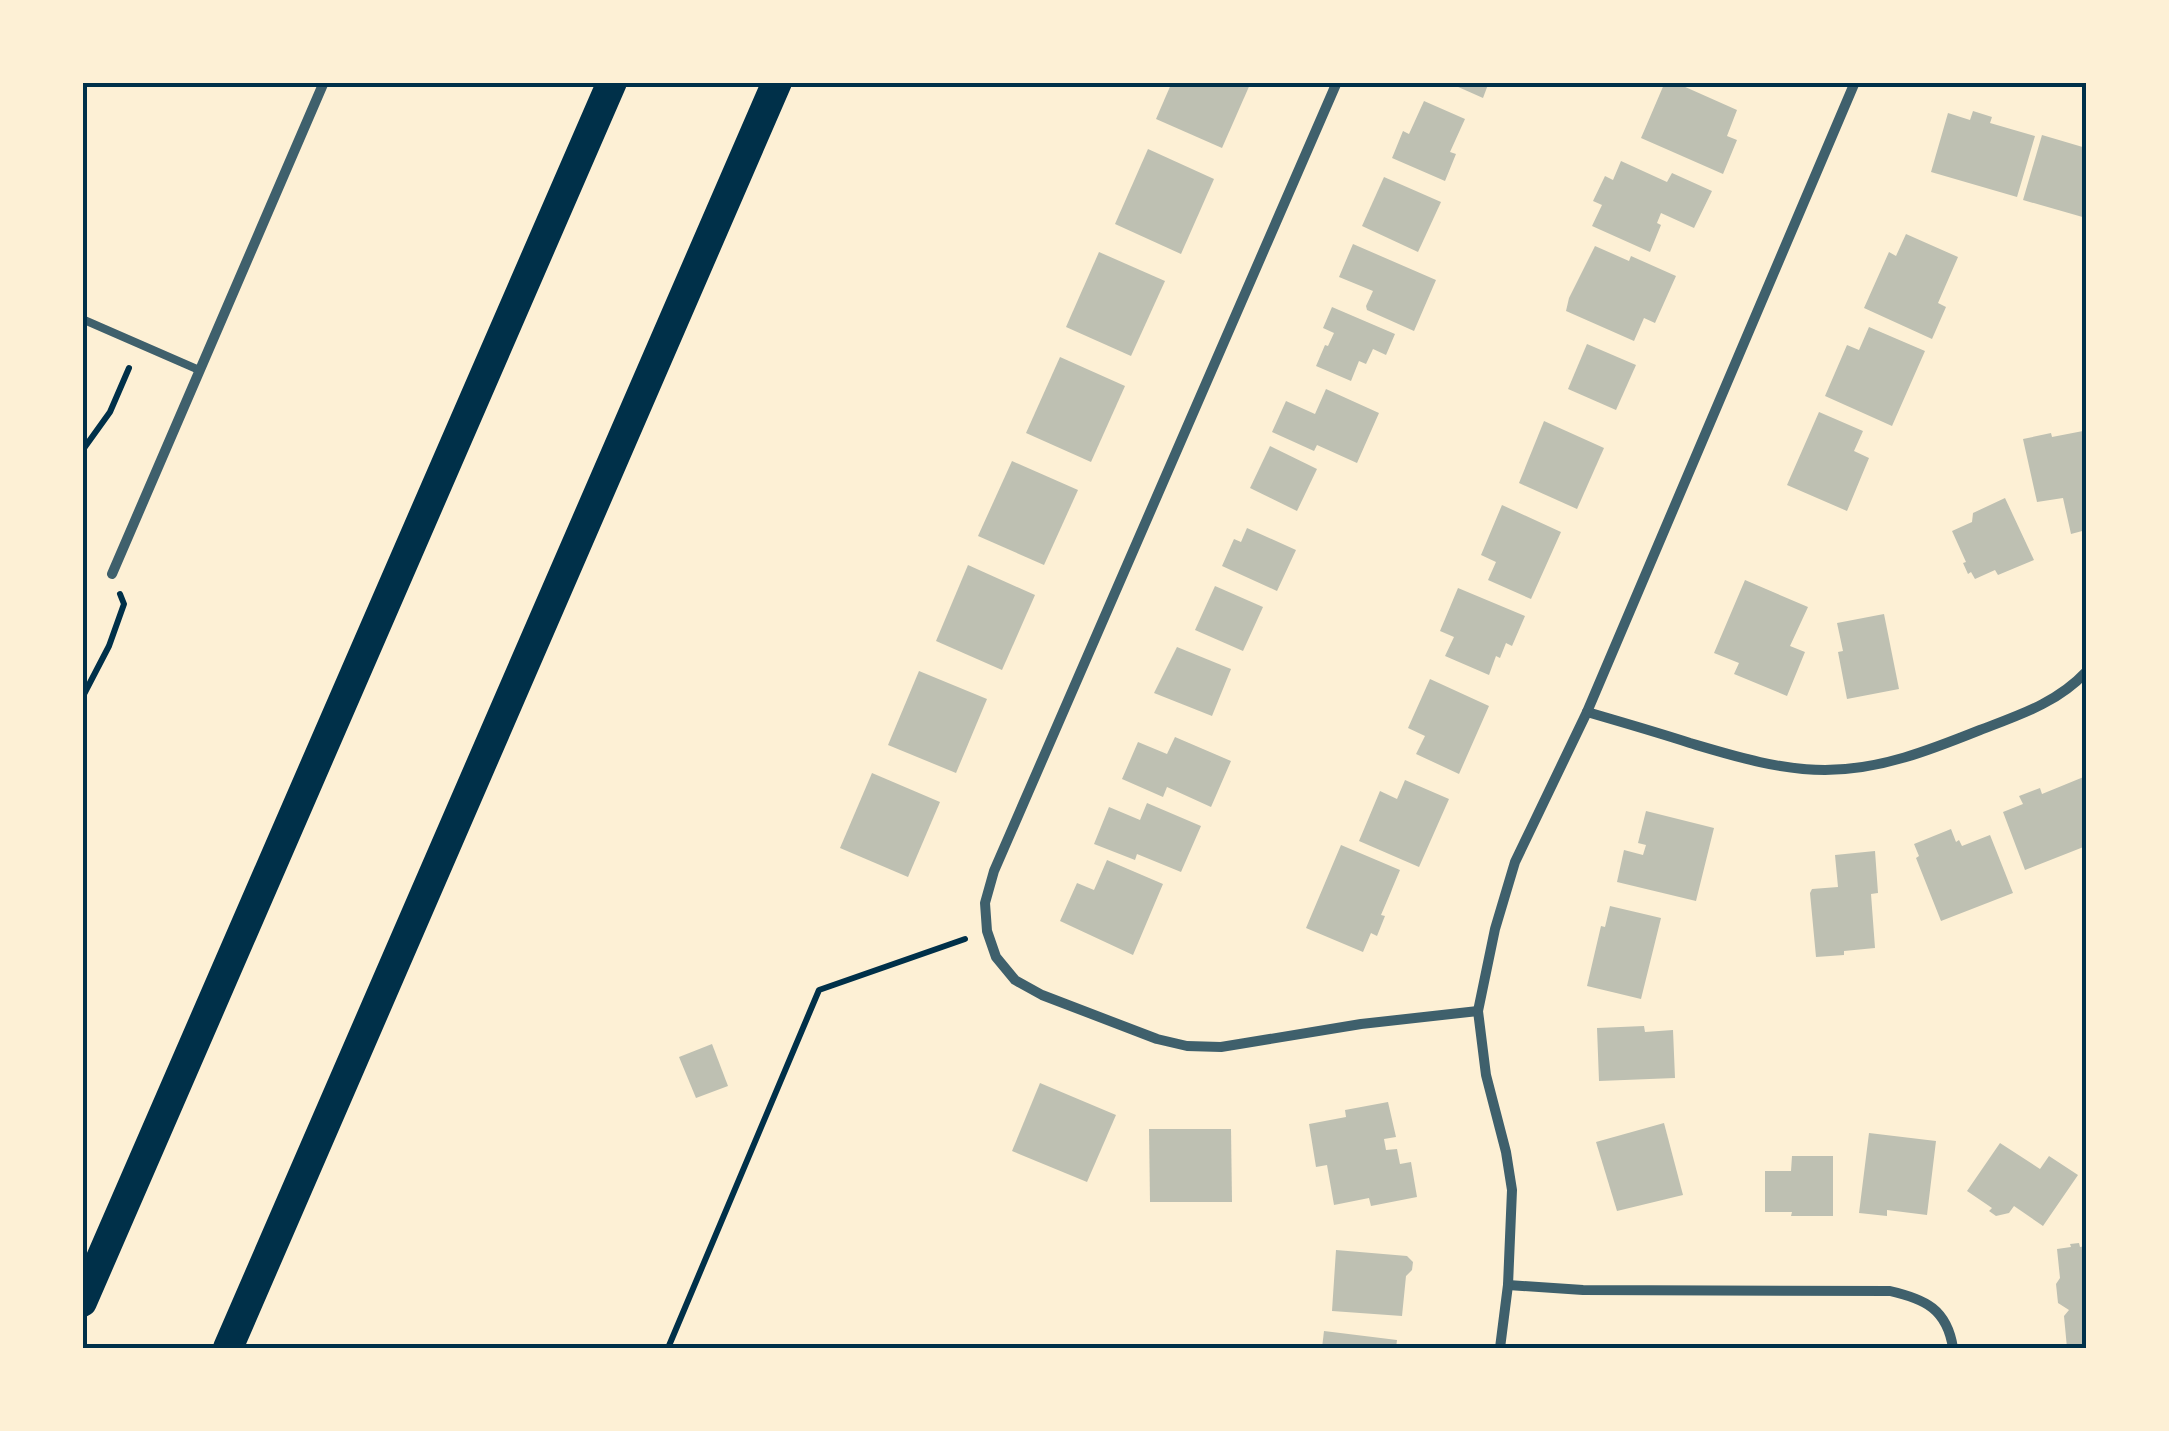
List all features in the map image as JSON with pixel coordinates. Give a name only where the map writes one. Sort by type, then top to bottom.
[{"type":"highway","points":[[82,1302],[612,82]]},
{"type":"highway","points":[[228,1348],[777,82]]},
{"type":"street","points":[[112,574],[324,82]]},
{"type":"street","points":[[1337,82],[994,870],[984,903],[987,931],[996,957],[1015,980],[1042,996],[1157,1039],[1187,1046],[1238,1045],[1376,1022],[1478,1011]]},
{"type":"street","points":[[1500,1348],[1508,1285],[1512,1190],[1486,1075],[1478,1011],[1494,929],[1516,862],[1587,712],[1855,82]]},
{"type":"street","points":[[1587,712],[1784,768],[1826,770],[1913,757],[2046,704],[2086,672]]},
{"type":"street","points":[[1508,1285],[1583,1290],[1890,1292],[1919,1298],[1939,1312],[1953,1348]]},
{"type":"lane","points":[[82,319],[199,370]]},
{"type":"path","points":[[82,451],[110,412],[129,368]]},
{"type":"path","points":[[82,698],[109,646],[124,604],[112,574]]},
{"type":"path","points":[[668,1348],[819,990],[987,931]]},
{"type":"building","points":[[1172,82],[1251,82],[1222,148],[1156,119]]},
{"type":"building","points":[[1447,82],[1489,82],[1483,98]]},
{"type":"building","points":[[1665,82],[1674,82],[1737,110],[1727,136],[1737,140],[1723,174],[1641,138]]},
{"type":"building","points":[[1424,101],[1465,119],[1450,152],[1456,154],[1445,181],[1392,158],[1403,131],[1409,134]]},
{"type":"building","points":[[1973,111],[1992,117],[1990,123],[2035,136],[2017,197],[1931,172],[1948,113],[1970,120]]},
{"type":"building","points":[[2042,135],[2086,148],[2086,218],[2023,200]]},
{"type":"building","points":[[1148,149],[1214,179],[1181,254],[1115,224]]},
{"type":"building","points":[[1621,161],[1667,182],[1672,173],[1712,191],[1694,228],[1661,213],[1657,223],[1661,225],[1650,252],[1592,226],[1602,205],[1593,201],[1605,176],[1613,180]]},
{"type":"building","points":[[1384,177],[1441,202],[1418,252],[1362,226]]},
{"type":"building","points":[[1906,234],[1958,257],[1938,303],[1946,307],[1932,339],[1864,308],[1889,252],[1896,256]]},
{"type":"building","points":[[1353,244],[1436,280],[1414,331],[1367,310],[1373,291],[1339,277]]},
{"type":"building","points":[[1595,246],[1629,261],[1631,256],[1676,276],[1655,323],[1644,318],[1634,341],[1566,311]]},
{"type":"building","points":[[1099,252],[1165,281],[1131,356],[1066,327]]},
{"type":"building","points":[[1332,307],[1395,334],[1386,355],[1373,349],[1366,364],[1359,361],[1351,381],[1316,366],[1334,333],[1323,328]]},
{"type":"building","points":[[1869,327],[1925,351],[1892,426],[1825,396],[1847,345],[1859,350]]},
{"type":"building","points":[[1587,344],[1636,365],[1616,410],[1568,389]]},
{"type":"building","points":[[1060,357],[1125,386],[1091,462],[1026,433]]},
{"type":"building","points":[[1326,389],[1379,413],[1357,463],[1317,445],[1314,451],[1272,432],[1286,401],[1315,414]]},
{"type":"building","points":[[1819,412],[1863,431],[1854,451],[1869,458],[1847,511],[1787,485]]},
{"type":"building","points":[[1544,421],[1604,448],[1577,509],[1519,483]]},
{"type":"building","points":[[2083,431],[2086,530],[2071,534],[2063,498],[2037,502],[2023,439]]},
{"type":"building","points":[[1270,446],[1317,469],[1297,511],[1250,488]]},
{"type":"building","points":[[1012,461],[1078,490],[1044,565],[978,536]]},
{"type":"building","points":[[2005,498],[2034,560],[1998,575],[1995,570],[1975,579],[1971,572],[1968,574],[1952,531],[1972,522],[1973,513]]},
{"type":"building","points":[[1502,505],[1561,532],[1531,599],[1488,580],[1496,562],[1481,555]]},
{"type":"building","points":[[1247,528],[1296,550],[1277,591],[1222,566],[1234,539],[1241,542]]},
{"type":"building","points":[[968,565],[1035,595],[1002,670],[936,641]]},
{"type":"building","points":[[1745,580],[1808,607],[1790,646],[1805,652],[1787,696],[1734,674],[1739,663],[1714,653]]},
{"type":"building","points":[[1215,586],[1263,607],[1243,651],[1195,630]]},
{"type":"building","points":[[1458,588],[1525,616],[1512,646],[1506,643],[1489,675],[1445,656],[1454,637],[1440,631]]},
{"type":"building","points":[[1884,614],[1899,689],[1847,699],[1837,623]]},
{"type":"building","points":[[1177,647],[1231,669],[1212,716],[1154,693]]},
{"type":"building","points":[[919,671],[987,699],[956,773],[888,745]]},
{"type":"building","points":[[1430,679],[1489,706],[1459,774],[1416,754],[1425,736],[1408,728]]},
{"type":"building","points":[[1175,737],[1231,761],[1211,807],[1167,787],[1163,797],[1122,779],[1138,742],[1167,754]]},
{"type":"building","points":[[872,773],[940,802],[908,877],[840,848]]},
{"type":"building","points":[[2086,776],[2086,846],[2025,870],[2003,812],[2023,804],[2019,796],[2040,788],[2042,794]]},
{"type":"building","points":[[1405,780],[1449,799],[1419,867],[1359,841],[1380,791],[1397,799]]},
{"type":"building","points":[[1147,803],[1201,826],[1181,872],[1137,854],[1135,860],[1094,844],[1109,807],[1140,820]]},
{"type":"building","points":[[1646,811],[1714,828],[1696,901],[1617,882],[1624,850],[1643,855],[1646,845],[1638,843]]},
{"type":"building","points":[[1951,829],[1962,846],[1990,835],[2013,893],[1941,921],[1914,844]]},
{"type":"building","points":[[1341,845],[1400,870],[1381,915],[1385,916],[1377,936],[1371,933],[1363,952],[1306,928]]},
{"type":"building","points":[[1875,851],[1878,893],[1871,894],[1875,948],[1816,957],[1812,889],[1838,887],[1835,855]]},
{"type":"building","points":[[1107,860],[1163,884],[1133,955],[1060,921],[1077,883],[1094,890]]},
{"type":"building","points":[[1610,906],[1661,918],[1641,999],[1587,986],[1601,926],[1605,927]]},
{"type":"building","points":[[1644,1026],[1645,1032],[1673,1030],[1675,1078],[1599,1081],[1597,1028]]},
{"type":"building","points":[[712,1044],[728,1086],[696,1098],[679,1057]]},
{"type":"building","points":[[1040,1083],[1116,1115],[1087,1182],[1012,1151]]},
{"type":"building","points":[[1388,1102],[1396,1137],[1384,1139],[1386,1150],[1397,1149],[1400,1164],[1411,1162],[1417,1197],[1371,1206],[1369,1198],[1334,1205],[1327,1165],[1316,1167],[1309,1124],[1346,1117],[1345,1110]]},
{"type":"building","points":[[1664,1123],[1683,1195],[1617,1211],[1596,1142]]},
{"type":"building","points":[[1149,1129],[1231,1129],[1232,1202],[1150,1202]]},
{"type":"building","points":[[1869,1133],[1936,1141],[1927,1215],[1887,1210],[1887,1216],[1859,1213]]},
{"type":"building","points":[[2000,1143],[2040,1169],[2049,1156],[2078,1175],[2043,1226],[2014,1206],[2009,1213],[1996,1216],[1989,1211],[1992,1208],[1967,1191]]},
{"type":"building","points":[[1792,1156],[1833,1156],[1833,1216],[1765,1212],[1765,1171],[1791,1171]]},
{"type":"building","points":[[2079,1243],[2080,1247],[2086,1246],[2086,1348],[2067,1348],[2064,1316],[2069,1310],[2058,1303],[2057,1249]]},
{"type":"building","points":[[1336,1250],[1407,1256],[1413,1262],[1406,1276],[1402,1316],[1332,1311]]},
{"type":"building","points":[[1324,1331],[1397,1340],[1396,1348],[1322,1348]]}]
